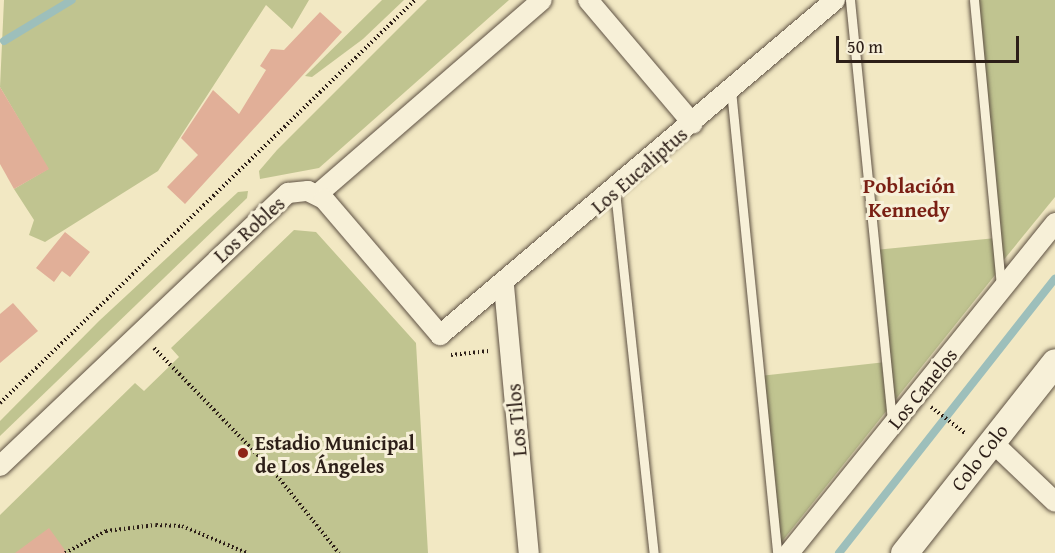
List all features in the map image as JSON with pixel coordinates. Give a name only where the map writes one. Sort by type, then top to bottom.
[{"type":"main road","name":"Colo Colo","points":[[904,553],[1055,362]]},
{"type":"street","points":[[318,194],[542,0]]},
{"type":"street","points":[[588,0],[693,124]]},
{"type":"street","name":"Los Eucaliptus","points":[[318,194],[440,335],[504,286],[835,0]]},
{"type":"street","name":"Los Robles","points":[[0,466],[273,203],[288,193],[318,194]]},
{"type":"street","name":"Los Canelos","points":[[789,553],[1055,223]]},
{"type":"street","name":"Los Tilos","points":[[504,286],[529,553]]},
{"type":"street","points":[[991,441],[1055,502]]},
{"type":"lane","points":[[850,0],[892,424]]},
{"type":"lane","points":[[974,0],[1001,290]]},
{"type":"lane","points":[[731,90],[777,553]]},
{"type":"lane","points":[[615,191],[654,553]]},
{"type":"path","points":[[0,403],[415,0]]},
{"type":"path","points":[[163,357],[314,517],[339,553]]},
{"type":"path","points":[[933,409],[959,429]]},
{"type":"path","points":[[65,553],[106,531],[156,525],[182,526],[247,553]]},
{"type":"green space","points":[[4,0],[309,0],[292,29],[266,5],[158,171],[45,242],[29,235],[34,220],[14,189],[48,169],[0,87]]},
{"type":"green space","points":[[382,0],[404,0],[363,39],[312,77],[305,76]]},
{"type":"green space","points":[[427,0],[509,0],[319,168],[260,179],[259,171],[277,150]]},
{"type":"green space","points":[[977,0],[1055,0],[1055,197],[1002,262]]},
{"type":"green space","points":[[248,191],[247,198],[0,436],[0,421],[99,321],[238,192]]},
{"type":"green space","name":"Estadio Municipal de Los Ángeles","points":[[294,230],[316,232],[416,343],[428,553],[0,553],[0,515],[135,383],[144,391],[179,357],[171,348]]},
{"type":"green space","points":[[996,238],[999,270],[776,549],[760,376],[886,362],[875,250]]},
{"type":"building","points":[[320,12],[342,32],[185,204],[167,187],[198,155],[181,138],[213,90],[239,114],[266,70],[260,66],[271,49],[284,50]]},
{"type":"building","points":[[0,87],[49,169],[14,189],[0,164]]},
{"type":"building","points":[[65,232],[90,252],[70,277],[62,271],[54,282],[36,268]]},
{"type":"building","points":[[13,303],[38,331],[0,363],[0,314]]},
{"type":"building","points":[[49,528],[67,553],[15,553]]},
{"type":"waterway","points":[[4,41],[72,0]]},
{"type":"waterway","points":[[839,553],[1055,279]]},
{"type":"place","name":"Estadio Municipal de Los Ángeles","points":[[243,453]]},
{"type":"district","name":"Población Kennedy","points":[[909,198]]}]
